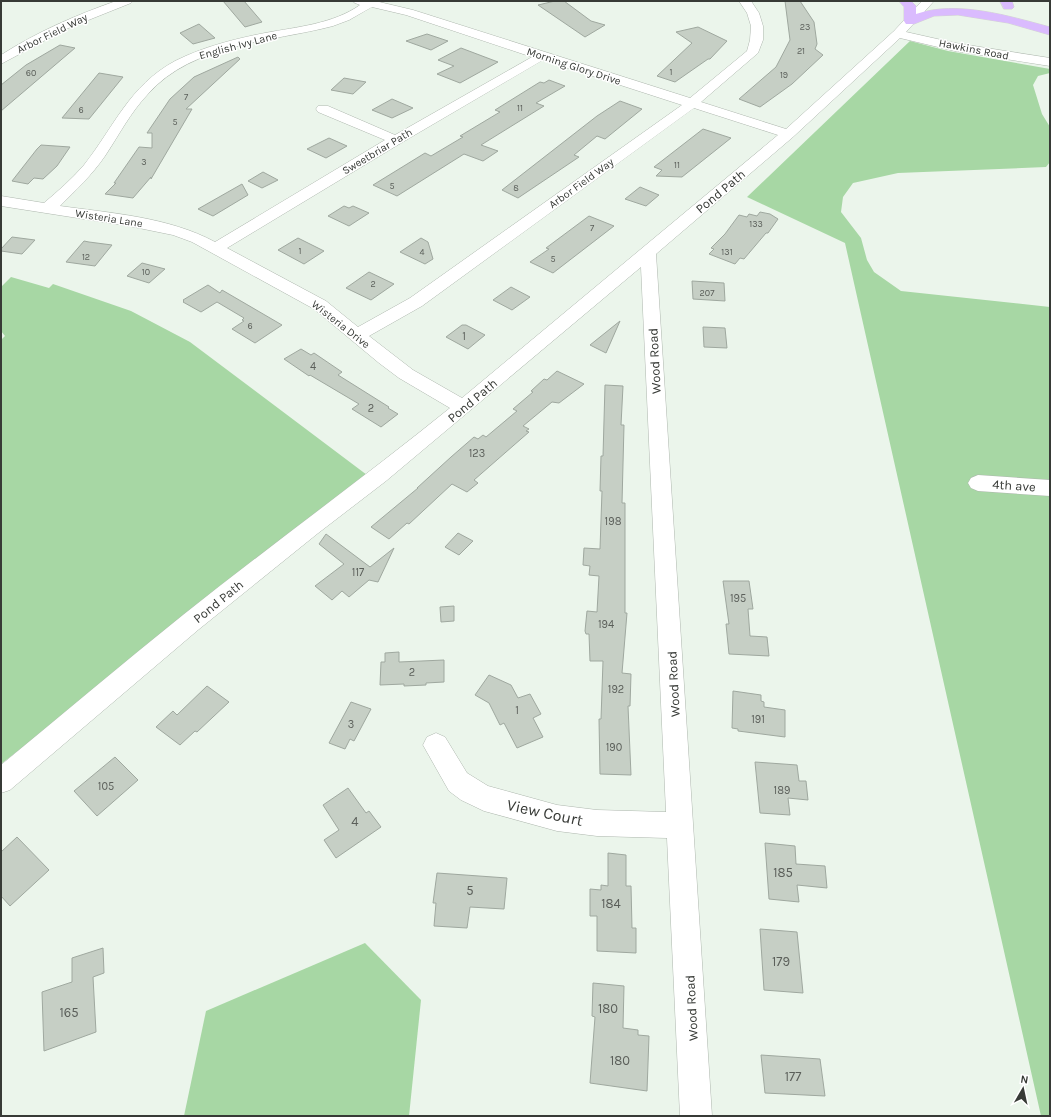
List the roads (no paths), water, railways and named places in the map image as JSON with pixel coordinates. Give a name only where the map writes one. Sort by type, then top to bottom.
[{"type":"highway","points":[[905,1],[910,6],[910,21],[929,13],[950,11],[1007,20]]},
{"type":"highway","points":[[939,1],[1050,31]]},
{"type":"highway","points":[[1003,4],[1022,10]]},
{"type":"street","name":"Arbor Field Way","points":[[1,60],[18,49],[60,27],[127,1]]},
{"type":"street","name":"Arbor Field Way","points":[[357,335],[416,302],[691,104],[752,53],[756,45],[757,23],[751,8],[745,1]]},
{"type":"street","name":"Pond Path","points":[[1,781],[190,623],[309,528],[379,476],[648,252],[788,134],[898,34],[928,1]]},
{"type":"street","name":"Morning Glory Drive","points":[[364,2],[409,12],[788,134]]},
{"type":"street","name":"English Ivy Lane","points":[[48,208],[90,167],[132,102],[150,83],[168,70],[195,57],[223,47],[330,23],[354,14],[364,2]]},
{"type":"street","name":"Hawkins Road","points":[[898,34],[970,49],[1050,62]]},
{"type":"street","name":"Sweetbriar Path","points":[[214,248],[396,140],[542,56]]},
{"type":"street","points":[[323,109],[396,140]]},
{"type":"street","name":"Wisteria Lane","points":[[1,202],[129,221],[177,231],[198,239],[214,248]]},
{"type":"street","name":"Wisteria Drive","points":[[214,248],[320,305],[385,359],[406,374],[463,407]]},
{"type":"street","name":"Wood Road","points":[[648,252],[696,1116]]},
{"type":"street","name":"4th ave","points":[[978,483],[1050,488]]},
{"type":"street","name":"View Court","points":[[436,745],[458,782],[470,791],[484,798],[557,818],[596,823],[681,825]]}]
